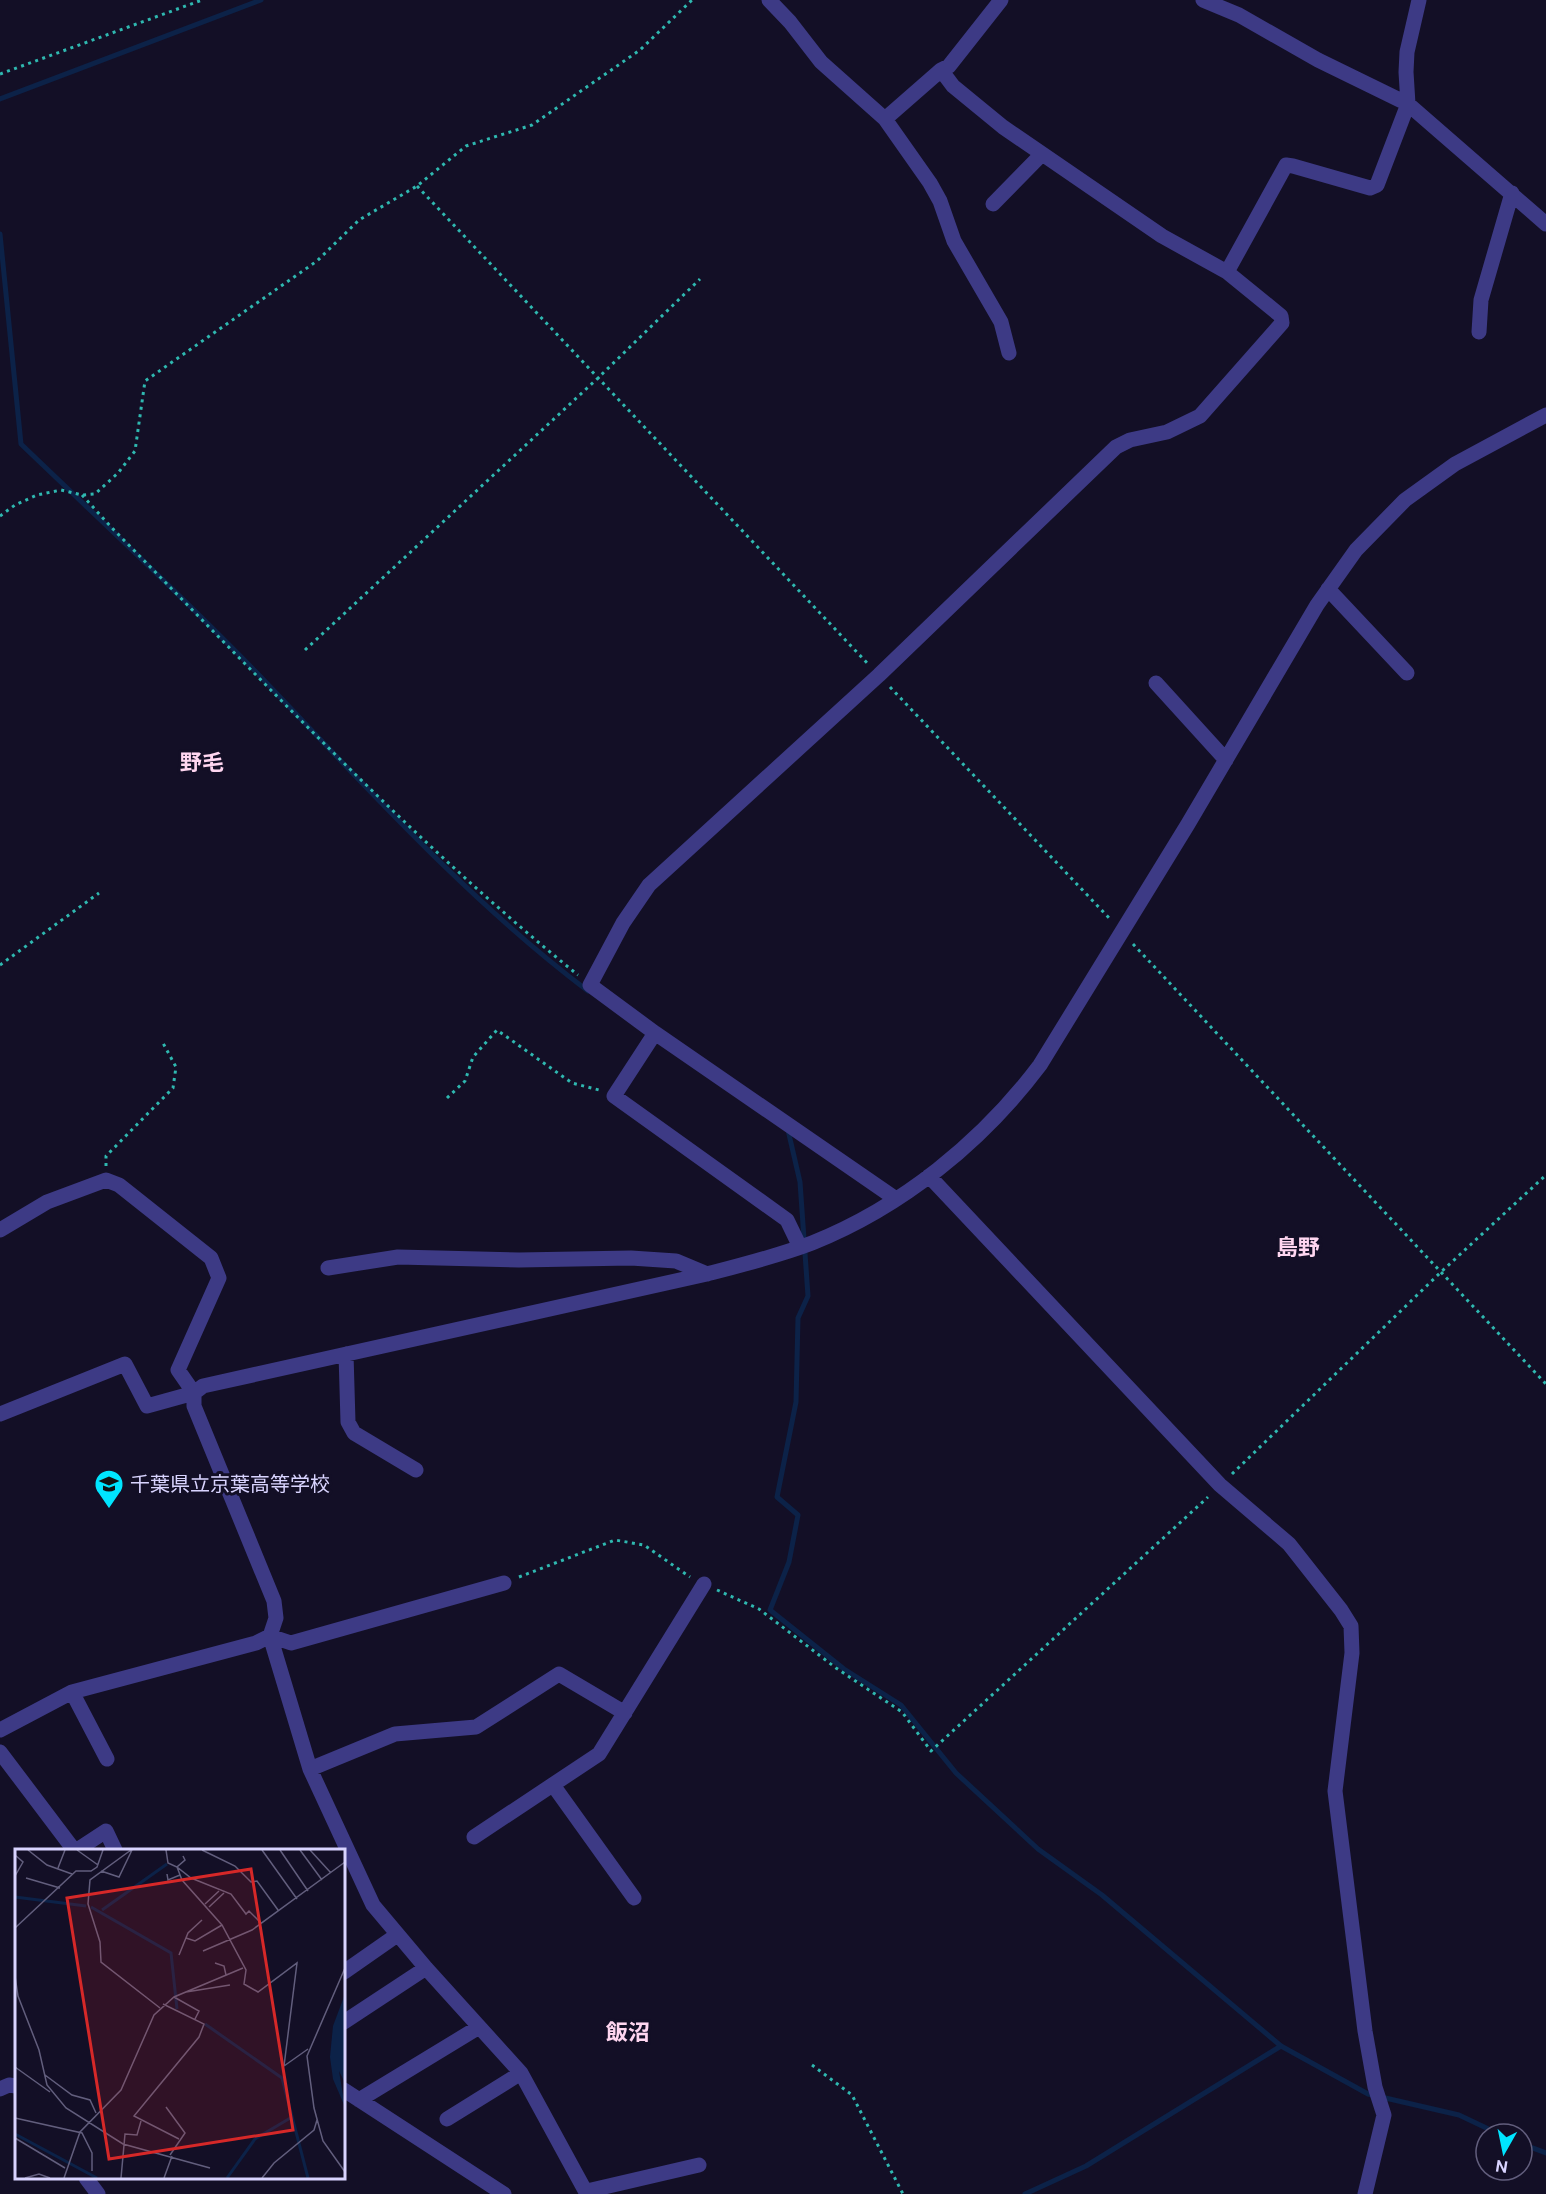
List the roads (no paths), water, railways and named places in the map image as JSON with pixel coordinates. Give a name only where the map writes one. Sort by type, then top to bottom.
[{"type":"street","points":[[770,0],[821,62],[885,118],[930,183],[940,201],[954,240],[1001,322],[1009,352]]},
{"type":"street","points":[[885,118],[941,70],[949,66],[1001,0]]},
{"type":"street","points":[[1227,272],[1286,165],[1370,188],[1377,185],[1408,104],[1407,52],[1419,0]]},
{"type":"street","points":[[1208,1],[1239,15],[1318,60],[1408,104],[1546,224]]},
{"type":"street","points":[[896,1199],[655,1033],[590,985],[623,923],[649,885],[879,675],[1116,447],[1130,440],[1167,432],[1200,416],[1282,323],[1281,316],[1227,272],[1162,237],[1003,127],[953,86],[941,70]]},
{"type":"street","points":[[993,204],[1042,154]]},
{"type":"street","points":[[1479,332],[1481,300],[1512,193]]},
{"type":"street","points":[[0,1414],[125,1364],[147,1406],[194,1393],[203,1386],[707,1274],[759,1261],[800,1247],[850,1225],[896,1199],[929,1176],[991,1124],[1040,1065],[1328,589],[1356,550],[1405,500],[1455,464],[1546,415]]},
{"type":"street","points":[[1328,589],[1407,674]]},
{"type":"street","points":[[1155,683],[1226,760]]},
{"type":"street","points":[[655,1033],[614,1096],[787,1220],[800,1247]]},
{"type":"street","points":[[929,1176],[1220,1485],[1289,1544],[1351,1626],[1352,1653],[1335,1791],[1365,2031],[1375,2087],[1384,2115],[1365,2194]]},
{"type":"street","points":[[0,1230],[47,1202],[106,1180],[118,1185],[211,1257],[219,1278],[178,1370],[194,1393],[194,1406],[274,1601],[276,1618],[270,1636],[310,1768],[373,1905],[426,1968],[521,2073],[587,2193],[699,2165]]},
{"type":"street","points":[[328,1268],[398,1257],[519,1260],[631,1258],[676,1261],[707,1274]]},
{"type":"street","points":[[346,1354],[348,1422],[354,1433],[416,1470]]},
{"type":"street","points":[[0,1730],[72,1692],[256,1643],[270,1636],[291,1643],[504,1583]]},
{"type":"street","points":[[474,1837],[599,1754],[704,1584]]},
{"type":"street","points":[[310,1768],[395,1734],[476,1727],[559,1674],[625,1713]]},
{"type":"street","points":[[72,1692],[107,1760]]},
{"type":"street","points":[[0,1752],[73,1849]]},
{"type":"street","points":[[553,1785],[634,1898]]},
{"type":"street","points":[[78,1849],[106,1831],[114,1849]]},
{"type":"street","points":[[345,1971],[397,1935]]},
{"type":"street","points":[[345,2021],[426,1968]]},
{"type":"street","points":[[359,2100],[479,2027]]},
{"type":"street","points":[[447,2119],[521,2073]]},
{"type":"street","points":[[0,2089],[9,2085],[15,2086]]},
{"type":"street","points":[[345,2091],[504,2194]]},
{"type":"street","points":[[87,2179],[98,2194]]},
{"type":"waterway","points":[[0,99],[261,0]]},
{"type":"waterway","points":[[0,234],[21,444],[226,642],[375,797],[457,878],[543,955],[588,991]]},
{"type":"waterway","points":[[788,1130],[800,1182],[808,1296],[798,1318],[796,1402],[777,1497],[798,1515],[789,1562],[770,1610],[844,1669],[901,1705],[956,1773],[1038,1849],[1102,1895],[1281,2046],[1368,2094],[1459,2115],[1474,2122]]},
{"type":"waterway","points":[[1025,2194],[1086,2166],[1281,2046]]},
{"type":"waterway","points":[[1534,2148],[1546,2153]]},
{"type":"place","name":"千葉県立京葉高等学校","points":[[109,1510]]},
{"type":"district","name":"野毛","points":[[202,762]]},
{"type":"district","name":"島野","points":[[1298,1247]]},
{"type":"district","name":"飯沼","points":[[628,2032]]}]
